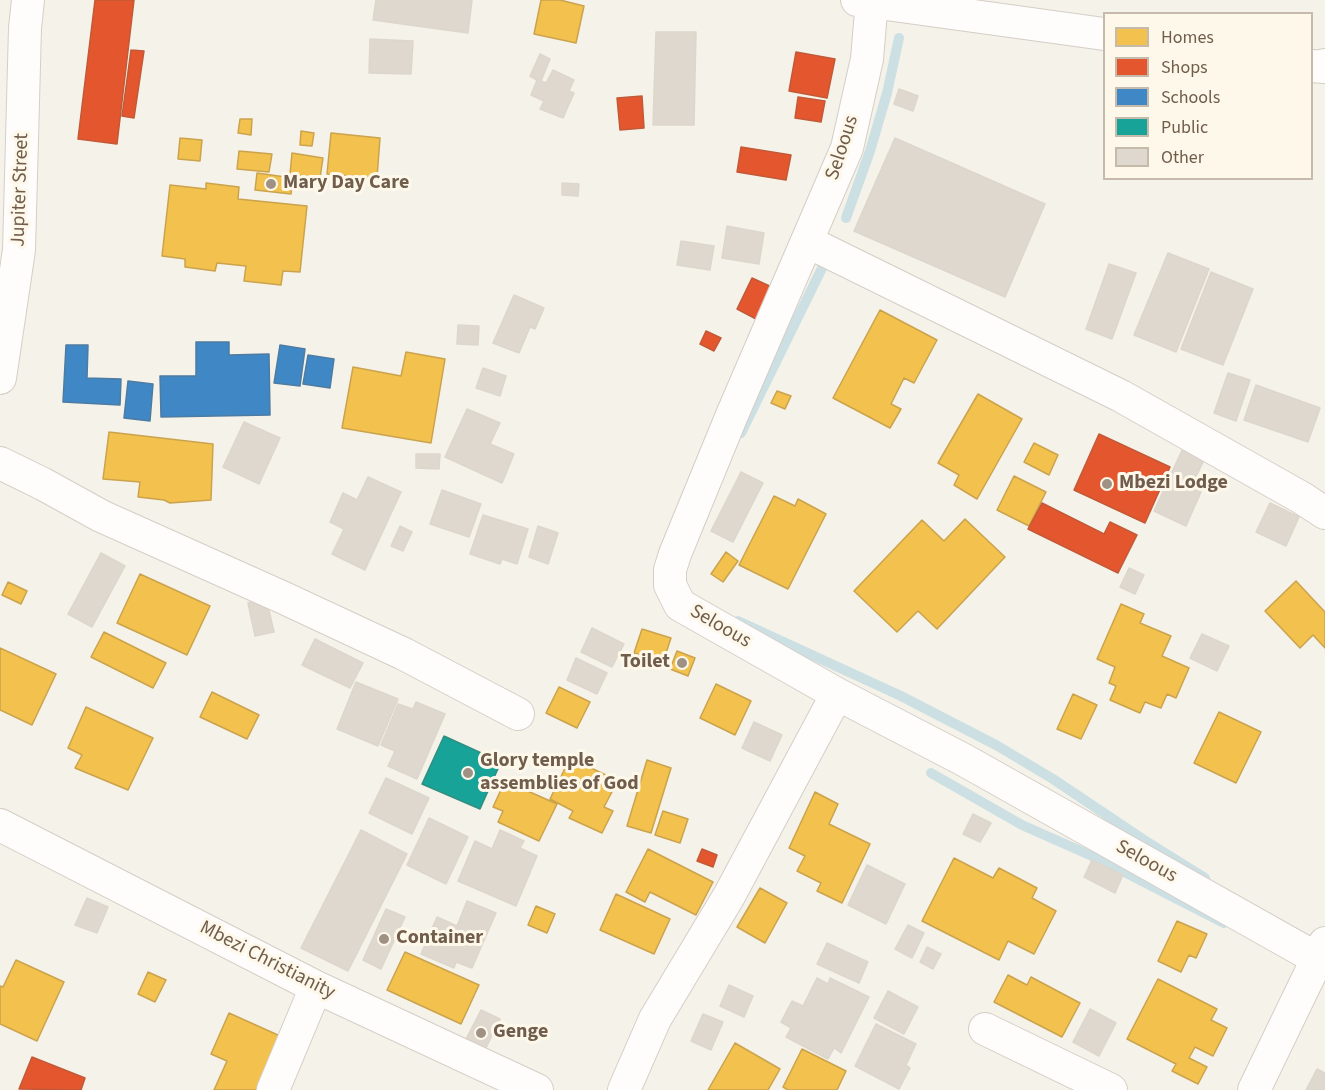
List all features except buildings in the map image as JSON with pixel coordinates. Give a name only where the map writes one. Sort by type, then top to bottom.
[{"type":"street","name":"Jupiter Street","points":[[0,378],[19,250],[25,28],[28,0]]},
{"type":"street","points":[[867,0],[1103,34]]},
{"type":"street","name":"Seloous","points":[[867,0],[867,59],[847,147],[675,554],[670,570],[670,585],[680,605],[837,694],[964,760],[1322,955]]},
{"type":"street","points":[[808,242],[1121,396],[1325,513]]},
{"type":"street","points":[[0,463],[44,484],[101,516],[404,654],[518,714]]},
{"type":"street","points":[[624,1090],[655,1019],[729,896],[837,694]]},
{"type":"street","name":"Mbezi Christianity","points":[[0,825],[316,987],[537,1090]]},
{"type":"street","points":[[1254,1090],[1322,955]]},
{"type":"street","points":[[273,1090],[316,987]]},
{"type":"street","points":[[985,1029],[1111,1090]]},
{"type":"waterway","points":[[846,218],[870,151],[887,93],[899,38]]},
{"type":"waterway","points":[[741,433],[827,258]]},
{"type":"waterway","points":[[738,621],[901,696],[996,745],[1053,779],[1205,878]]},
{"type":"waterway","points":[[931,773],[1022,825],[1101,860],[1224,923]]},
{"type":"place","name":"Mary Day Care","points":[[271,184]]},
{"type":"place","name":"Mbezi Lodge","points":[[1107,484]]},
{"type":"place","name":"Toilet","points":[[682,663]]},
{"type":"place","name":"Glory temple assemblies of God","points":[[468,773]]},
{"type":"place","name":"Container","points":[[384,939]]},
{"type":"place","name":"Genge","points":[[481,1033]]}]
